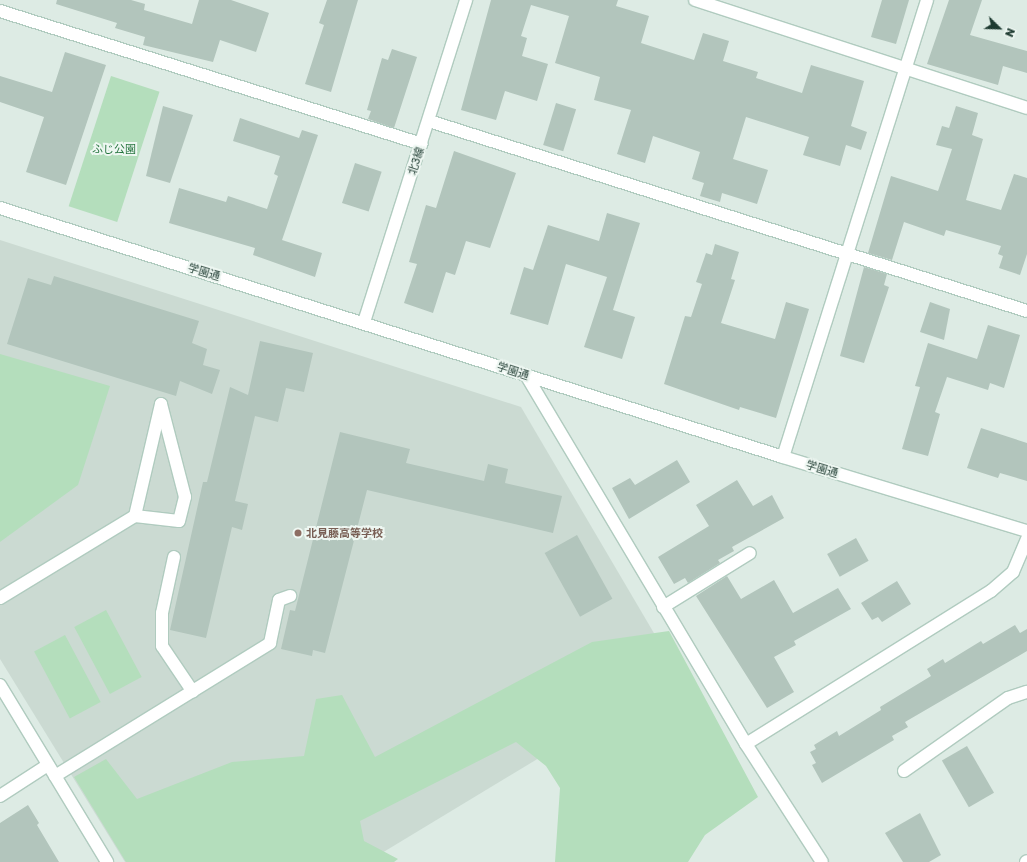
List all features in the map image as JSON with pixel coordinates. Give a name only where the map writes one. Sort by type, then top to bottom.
[{"type":"street","name":"北3線","points":[[364,322],[466,0]]},
{"type":"street","points":[[695,0],[1027,108]]},
{"type":"street","points":[[783,457],[927,0]]},
{"type":"street","points":[[0,11],[421,144]]},
{"type":"street","points":[[428,121],[1027,311]]},
{"type":"street","name":"学園通","points":[[0,208],[364,322],[783,457],[1027,531]]},
{"type":"street","points":[[526,375],[746,744],[822,862]]},
{"type":"street","points":[[0,598],[135,516],[179,521],[185,497],[161,404],[135,516]]},
{"type":"street","points":[[746,744],[992,591],[1013,572],[1027,539]]},
{"type":"street","points":[[663,607],[750,553]]},
{"type":"street","points":[[174,557],[162,613],[162,646],[193,692]]},
{"type":"street","points":[[55,776],[270,643],[279,600],[290,596]]},
{"type":"street","points":[[0,685],[107,862]]},
{"type":"street","points":[[904,771],[1008,698],[1027,692]]},
{"type":"street","points":[[0,796],[48,765]]},
{"type":"shaded area","name":"北見藤高等学校","points":[[0,240],[521,407],[678,674],[367,862],[125,862],[0,659]]},
{"type":"green space","name":"ふじ公園","points":[[111,76],[160,92],[117,222],[69,206]]},
{"type":"green space","points":[[0,354],[110,386],[78,485],[0,542]]},
{"type":"green space","points":[[106,610],[142,677],[110,694],[74,627]]},
{"type":"green space","points":[[669,631],[758,797],[705,835],[688,862],[555,862],[560,788],[546,766],[516,742],[360,821],[364,841],[398,859],[394,862],[126,862],[74,777],[106,759],[137,799],[232,762],[304,756],[316,699],[342,695],[375,757],[592,642]]},
{"type":"green space","points":[[65,635],[101,702],[70,719],[34,651]]},
{"type":"building","points":[[57,0],[131,0],[145,4],[144,10],[192,24],[199,0],[231,0],[269,13],[256,52],[220,40],[213,62],[143,45],[145,37],[115,28],[117,23],[56,4]]},
{"type":"building","points":[[327,0],[358,0],[331,92],[305,84],[324,25],[319,23]]},
{"type":"building","points":[[491,0],[618,0],[616,6],[649,16],[641,43],[694,60],[703,33],[729,41],[723,61],[758,72],[756,78],[802,93],[811,65],[864,81],[851,126],[867,132],[861,150],[846,145],[840,166],[803,155],[809,137],[746,117],[733,159],[768,170],[757,204],[722,193],[720,202],[700,196],[704,183],[692,179],[700,152],[653,136],[645,163],[617,154],[631,110],[594,100],[600,77],[555,63],[569,16],[531,5],[521,36],[527,38],[522,56],[548,64],[537,101],[505,91],[496,120],[461,110]]},
{"type":"building","points":[[882,0],[909,0],[896,44],[871,37]]},
{"type":"building","points":[[949,0],[982,0],[970,35],[1027,51],[1027,73],[1003,66],[998,85],[927,64]]},
{"type":"building","points":[[392,49],[417,57],[394,128],[368,119],[371,111],[367,110],[382,58],[388,60]]},
{"type":"building","points":[[65,52],[106,65],[66,185],[26,172],[44,117],[0,102],[0,76],[52,92]]},
{"type":"building","points":[[556,103],[576,109],[563,151],[543,145]]},
{"type":"building","points":[[163,106],[193,115],[170,183],[146,176]]},
{"type":"building","points":[[956,106],[978,113],[972,135],[983,139],[966,200],[1001,210],[1014,174],[1027,178],[1027,254],[1020,275],[999,268],[1003,256],[998,254],[1001,246],[946,230],[944,236],[904,222],[892,260],[868,253],[891,176],[938,191],[952,149],[936,145],[942,126],[949,128]]},
{"type":"building","points":[[240,118],[299,138],[302,130],[318,135],[282,240],[322,253],[315,277],[253,255],[255,248],[169,223],[179,188],[226,202],[228,196],[267,209],[278,176],[274,174],[280,156],[233,141]]},
{"type":"building","points":[[454,151],[516,173],[490,248],[466,241],[455,275],[446,272],[433,313],[404,303],[417,264],[409,262],[426,205],[436,208]]},
{"type":"building","points":[[355,163],[382,172],[369,212],[342,203]]},
{"type":"building","points":[[607,213],[640,223],[613,310],[635,317],[622,359],[584,347],[607,277],[566,264],[548,325],[510,314],[524,267],[533,270],[548,225],[599,241]]},
{"type":"building","points":[[715,244],[739,252],[731,279],[735,280],[721,323],[775,339],[786,302],[809,309],[776,418],[740,407],[739,410],[664,384],[685,316],[691,317],[702,284],[696,282],[706,253],[712,255]]},
{"type":"building","points":[[864,267],[887,274],[884,285],[889,287],[864,363],[840,356]]},
{"type":"building","points":[[54,276],[199,321],[192,343],[207,349],[203,365],[220,370],[212,394],[180,381],[176,396],[7,344],[28,278],[51,285]]},
{"type":"building","points":[[930,302],[950,309],[944,340],[920,332]]},
{"type":"building","points":[[988,325],[1020,335],[1004,388],[990,383],[988,390],[947,377],[935,412],[940,414],[928,456],[902,449],[920,387],[915,386],[928,343],[977,359]]},
{"type":"building","points":[[260,341],[313,353],[304,392],[286,388],[278,422],[255,416],[235,501],[248,504],[242,530],[232,527],[206,638],[170,630],[203,482],[207,482],[230,387],[248,395]]},
{"type":"building","points":[[981,428],[1027,443],[1027,481],[1000,473],[998,478],[967,468]]},
{"type":"building","points":[[340,432],[410,449],[406,463],[484,481],[488,464],[508,469],[505,483],[562,496],[553,533],[367,490],[325,653],[313,650],[312,656],[281,649],[290,610],[295,611]]},
{"type":"building","points":[[677,460],[690,482],[629,519],[612,488],[630,478],[635,485]]},
{"type":"building","points":[[737,480],[753,506],[772,495],[784,518],[732,547],[734,551],[718,560],[720,563],[688,583],[685,578],[674,584],[658,557],[709,526],[696,505]]},
{"type":"building","points":[[577,535],[612,599],[580,617],[545,553]]},
{"type":"building","points":[[856,538],[869,561],[840,577],[827,554]]},
{"type":"building","points":[[727,576],[741,599],[774,580],[793,613],[838,588],[851,609],[794,641],[796,645],[774,657],[794,692],[767,708],[696,596]]},
{"type":"building","points":[[897,581],[911,604],[882,622],[878,617],[872,620],[861,603]]},
{"type":"building","points":[[1015,625],[1020,633],[1027,629],[1027,651],[905,722],[908,727],[892,736],[894,740],[822,783],[812,765],[816,763],[810,752],[816,749],[814,745],[837,731],[839,736],[881,710],[880,707],[931,676],[927,669],[943,659],[945,663],[981,641],[983,644]]},
{"type":"building","points":[[967,746],[994,793],[969,807],[942,761]]},
{"type":"building","points":[[28,805],[39,823],[37,825],[59,862],[0,862],[0,823]]},
{"type":"building","points":[[920,813],[941,855],[929,862],[903,862],[885,833]]},
{"type":"place","name":"北見藤高等学校","points":[[298,533]]}]
